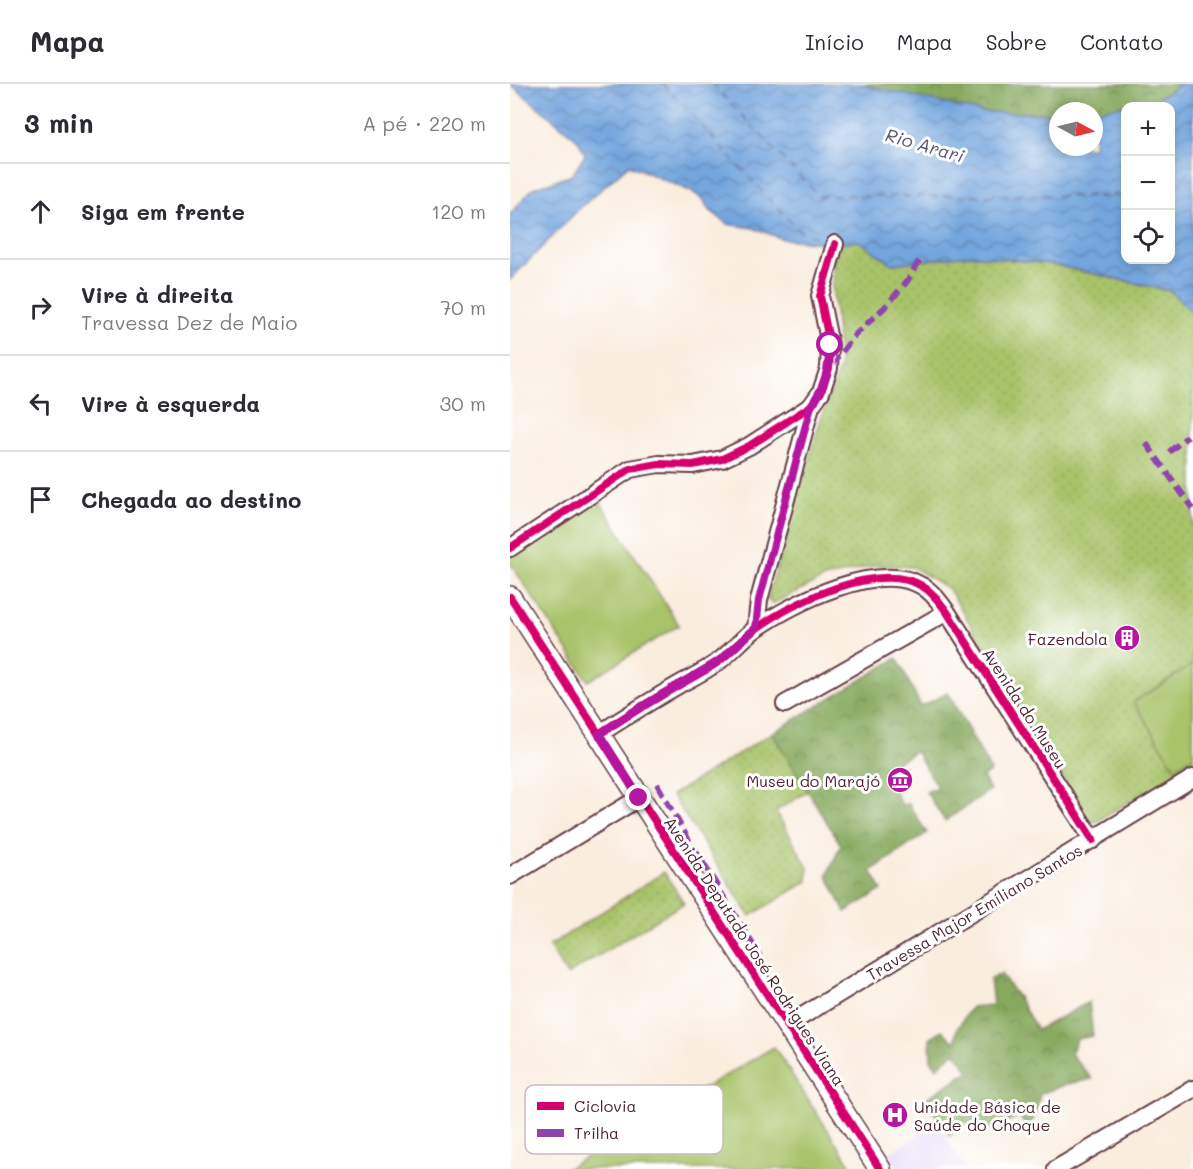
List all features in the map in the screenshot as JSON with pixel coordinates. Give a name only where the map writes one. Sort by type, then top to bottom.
[{"type":"street","points":[[599,734],[719,661],[756,628],[759,600],[811,406],[821,392],[829,368],[830,345],[820,296],[834,244]]},
{"type":"street","points":[[510,548],[630,469],[644,465],[693,465],[722,459],[749,446],[811,406]]},
{"type":"street","name":"Avenida do Museu","points":[[756,628],[796,606],[840,587],[879,578],[900,578],[921,585],[932,593],[947,612],[1093,840]]},
{"type":"street","name":"Avenida Deputado José Rodrigues Viana","points":[[510,597],[880,1169]]},
{"type":"street","points":[[785,704],[947,612]]},
{"type":"street","name":"Travessa Major Emíliano Santos","points":[[786,1026],[1193,778]]},
{"type":"street","points":[[510,876],[639,798]]},
{"type":"street","points":[[1056,1169],[1193,1089]]},
{"type":"shaded area","points":[[937,1123],[966,1169],[897,1168],[888,1154]]},
{"type":"green space","points":[[859,84],[1182,84],[1158,98],[1138,102],[1121,102],[1121,106],[1103,109],[1103,102],[1049,102],[1049,114],[982,112]]},
{"type":"green space","points":[[859,241],[892,264],[969,255],[1050,264],[1170,291],[1193,313],[1193,763],[1096,822],[1090,822],[949,589],[913,567],[878,565],[824,578],[772,604],[767,599],[822,415],[840,367],[832,283],[835,244]]},
{"type":"green space","points":[[598,499],[679,625],[588,681],[510,563],[510,557]]},
{"type":"green space","points":[[897,658],[921,706],[948,693],[991,771],[983,777],[990,790],[945,821],[926,792],[937,787],[916,751],[883,770],[903,806],[908,803],[927,833],[871,871],[882,890],[845,912],[827,875],[841,845],[772,733]]},
{"type":"green space","points":[[1193,664],[1193,756],[1175,768],[1134,702]]},
{"type":"green space","points":[[772,733],[808,791],[776,811],[808,868],[808,881],[750,916],[672,795]]},
{"type":"green space","points":[[664,872],[684,903],[567,975],[549,946]]},
{"type":"green space","points":[[1001,974],[1037,1030],[1089,1002],[1093,1036],[1077,1039],[1071,1054],[1092,1079],[1067,1084],[1040,1094],[1035,1116],[1028,1129],[1019,1116],[977,1135],[965,1121],[950,1136],[925,1099],[969,1071],[955,1052],[937,1068],[931,1060],[930,1038],[942,1030],[955,1043],[957,1029],[971,1007],[993,1005],[990,979]]},
{"type":"green space","points":[[774,1047],[853,1169],[566,1169],[592,1154],[723,1154],[723,1085],[709,1085]]},
{"type":"water","name":"Rio Arari","points":[[510,84],[859,84],[982,112],[1049,114],[1049,156],[1103,156],[1103,109],[1121,106],[1121,264],[1175,264],[1175,102],[1138,102],[1158,98],[1182,84],[1193,84],[1193,313],[1170,291],[1050,264],[969,255],[892,264],[859,241],[835,244],[783,239],[753,228],[727,224],[707,208],[704,200],[692,192],[629,165],[580,208],[510,280],[510,214],[533,188],[572,175],[585,155],[578,140]]},
{"type":"ferry route","points":[[663,84],[798,230],[828,242]]},
{"type":"ferry route","points":[[712,84],[819,196],[1121,196]]},
{"type":"ferry route","points":[[1175,181],[1193,171]]},
{"type":"marked path","points":[[831,366],[855,335],[886,306],[908,280],[919,261]]},
{"type":"marked path","points":[[1169,452],[1188,436]]},
{"type":"marked path","points":[[1146,443],[1193,509]]},
{"type":"marked path","points":[[657,784],[760,956]]},
{"type":"cycle path","points":[[510,548],[630,469],[659,464],[693,465],[722,459],[749,446],[811,406],[821,392],[829,368],[830,345],[820,296],[835,244]]},
{"type":"cycle path","points":[[599,734],[710,667],[752,632],[792,607],[814,596],[861,581],[883,578],[904,579],[926,588],[947,612],[1093,840]]},
{"type":"cycle path","points":[[510,597],[880,1169]]},
{"type":"place","name":"Fazendola","points":[[1127,638]]},
{"type":"place","name":"Museu do Marajó","points":[[900,780]]},
{"type":"place","name":"Unidade Básica de Saúde do Choque","points":[[895,1115]]},
{"type":"route","points":[[639,798],[599,734],[719,661],[756,628],[759,600],[811,406],[821,392],[829,368],[830,345]]}]
